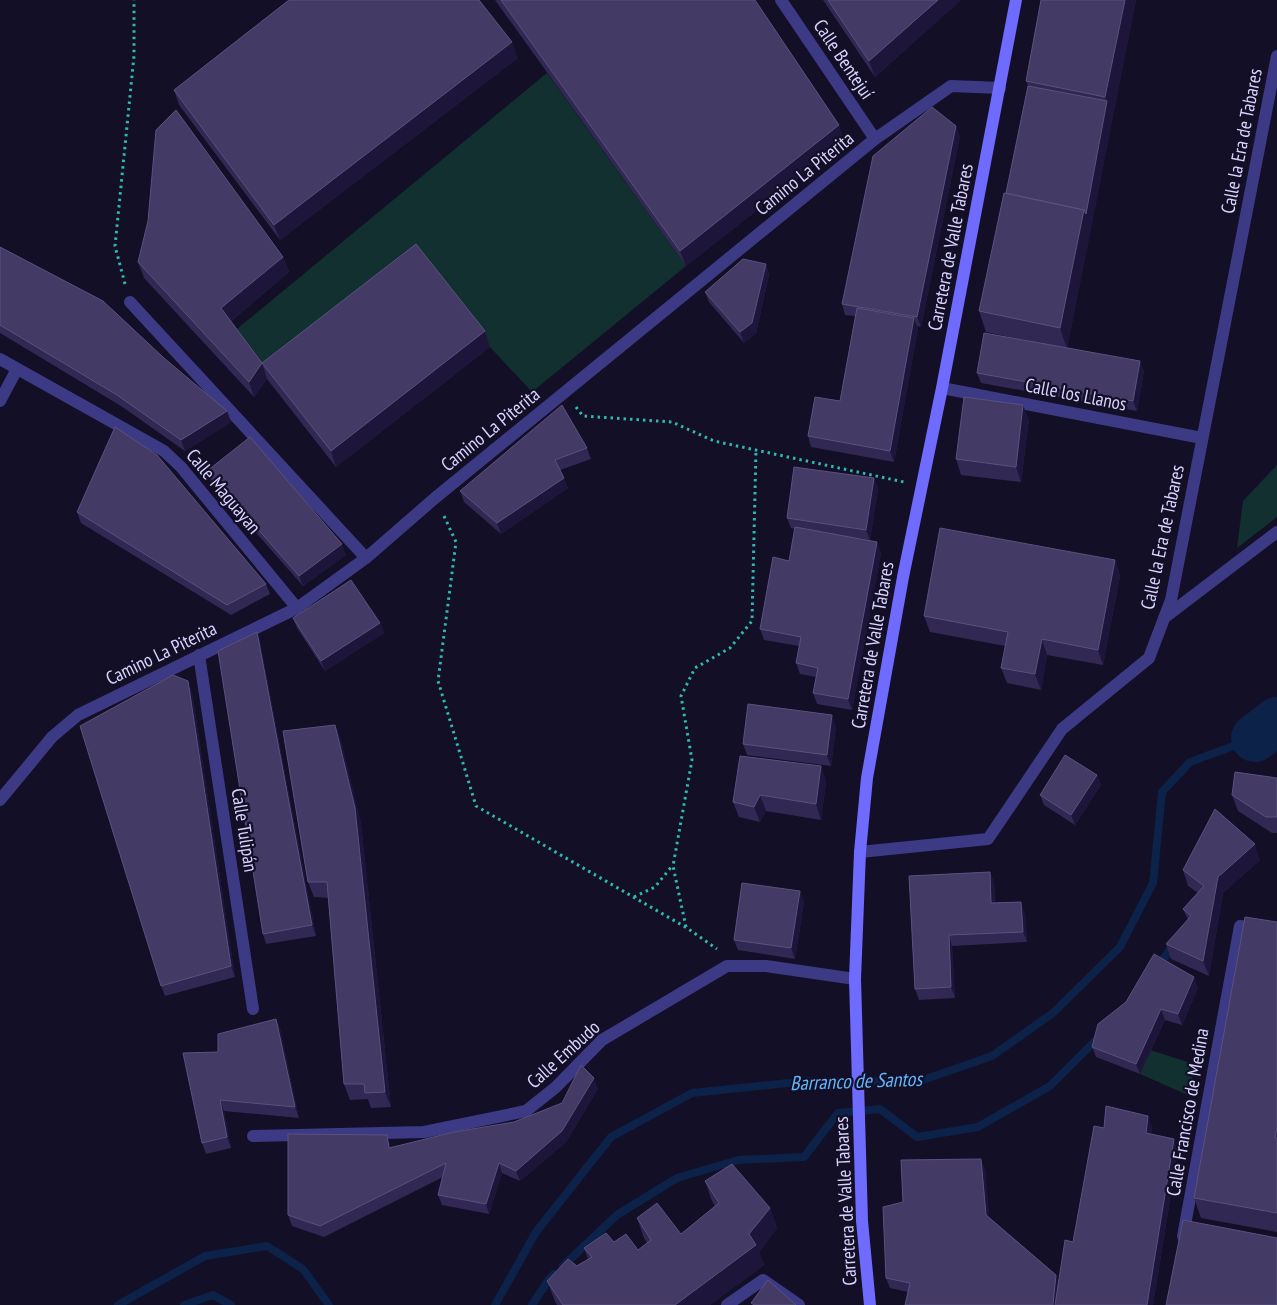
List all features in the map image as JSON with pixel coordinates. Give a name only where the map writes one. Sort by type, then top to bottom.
[{"type":"main road","name":"Carretera de Valle Tabares","points":[[870,1305],[862,1221],[855,979],[860,852],[867,778],[903,577],[942,388],[1016,0]]},
{"type":"street","name":"Calle Bentejuí","points":[[781,0],[875,139]]},
{"type":"street","name":"Calle la Era de Tabares","points":[[860,852],[988,840],[1062,729],[1149,658],[1171,600],[1277,56]]},
{"type":"street","name":"Camino La Piterita","points":[[0,800],[52,737],[78,715],[297,608],[366,558],[436,498],[875,139],[951,86],[1000,88]]},
{"type":"street","points":[[130,302],[366,558]]},
{"type":"street","name":"Calle Maguayan","points":[[0,359],[164,451],[182,467],[297,608]]},
{"type":"street","points":[[0,401],[16,369]]},
{"type":"street","name":"Calle los Llanos","points":[[942,388],[1202,438]]},
{"type":"street","points":[[1164,618],[1277,532]]},
{"type":"street","name":"Calle Tulipán","points":[[199,656],[253,1010]]},
{"type":"street","name":"Calle Francisco de Medina","points":[[1181,1247],[1240,926],[1277,930]]},
{"type":"street","points":[[727,966],[766,966],[855,979]]},
{"type":"street","name":"Calle Embudo","points":[[253,1136],[424,1132],[526,1111],[556,1087],[602,1040],[727,966]]},
{"type":"street","points":[[727,1305],[763,1280],[799,1305]]},
{"type":"path","points":[[130,302],[115,246],[134,56],[134,0]]},
{"type":"path","points":[[566,391],[583,416],[672,422],[714,441],[922,486]]},
{"type":"path","points":[[687,928],[673,866],[692,760],[681,696],[696,668],[730,648],[752,622],[756,450]]},
{"type":"path","points":[[436,498],[456,542],[438,681],[476,806],[687,928],[719,950],[727,966]]},
{"type":"path","points":[[634,897],[655,887],[673,866]]},
{"type":"green space","points":[[547,73],[686,266],[532,392],[490,347],[269,372],[237,329]]},
{"type":"green space","points":[[1277,465],[1277,517],[1237,548],[1243,501]]},
{"type":"green space","points":[[1150,1050],[1194,1064],[1190,1096],[1140,1074]]},
{"type":"building","points":[[289,0],[479,0],[512,42],[274,225],[174,90]]},
{"type":"building","points":[[501,0],[755,0],[839,125],[680,251]]},
{"type":"building","points":[[828,0],[938,0],[869,61]]},
{"type":"building","points":[[1041,0],[1125,0],[1105,97],[1026,81]]},
{"type":"building","points":[[1028,86],[1107,101],[1086,214],[1084,210],[1006,193]]},
{"type":"building","points":[[932,107],[956,126],[917,317],[842,304],[873,156]]},
{"type":"building","points":[[176,110],[283,257],[221,308],[262,363],[249,382],[138,262],[148,221],[156,130]]},
{"type":"building","points":[[1004,193],[1084,210],[1060,328],[979,311]]},
{"type":"building","points":[[416,244],[485,331],[331,451],[262,363]]},
{"type":"building","points":[[0,247],[103,301],[164,358],[227,411],[181,440],[117,395],[0,325]]},
{"type":"building","points":[[743,259],[766,264],[752,323],[740,332],[705,292]]},
{"type":"building","points":[[857,308],[914,318],[890,451],[808,436],[815,397],[840,401]]},
{"type":"building","points":[[984,333],[1140,361],[1133,401],[977,373]]},
{"type":"building","points":[[964,397],[1023,405],[1016,467],[956,459]]},
{"type":"building","points":[[562,405],[587,448],[555,460],[564,478],[497,523],[460,491]]},
{"type":"building","points":[[115,427],[157,455],[266,584],[227,605],[77,512]]},
{"type":"building","points":[[250,437],[342,544],[299,576],[207,471]]},
{"type":"building","points":[[794,467],[874,478],[866,530],[787,518]]},
{"type":"building","points":[[795,527],[877,542],[848,699],[813,693],[818,668],[796,663],[801,637],[760,629],[773,557],[789,561]]},
{"type":"building","points":[[940,528],[1115,560],[1098,650],[1042,639],[1035,674],[1001,668],[1008,632],[924,616]]},
{"type":"building","points":[[351,580],[380,623],[321,661],[293,618]]},
{"type":"building","points":[[257,632],[312,925],[263,934],[218,651]]},
{"type":"building","points":[[173,675],[188,681],[231,966],[161,986],[80,726]]},
{"type":"building","points":[[748,704],[832,715],[827,755],[743,744]]},
{"type":"building","points":[[335,725],[355,808],[385,1092],[365,1093],[364,1084],[344,1084],[327,882],[308,882],[283,731]]},
{"type":"building","points":[[1065,755],[1097,775],[1071,815],[1040,795]]},
{"type":"building","points":[[740,756],[821,766],[816,804],[760,795],[754,807],[733,802]]},
{"type":"building","points":[[1235,772],[1277,778],[1277,817],[1266,817],[1232,795]]},
{"type":"building","points":[[1215,809],[1255,844],[1218,877],[1203,961],[1166,944],[1191,916],[1183,909],[1204,886],[1183,870]]},
{"type":"building","points":[[990,872],[991,903],[1021,902],[1023,932],[949,935],[951,987],[915,989],[909,876]]},
{"type":"building","points":[[742,883],[800,891],[791,948],[734,940]]},
{"type":"building","points":[[1245,917],[1277,922],[1277,1127],[1275,1138],[1277,1138],[1277,1213],[1194,1198]]},
{"type":"building","points":[[1154,954],[1194,977],[1178,1014],[1161,1009],[1136,1064],[1092,1047],[1098,1024],[1126,1002]]},
{"type":"building","points":[[276,1019],[295,1107],[220,1100],[227,1137],[202,1143],[183,1053],[218,1052],[218,1034]]},
{"type":"building","points":[[581,1065],[594,1078],[562,1131],[516,1171],[499,1163],[486,1204],[438,1195],[446,1163],[320,1226],[288,1215],[288,1134],[387,1135],[389,1148],[454,1132],[514,1122],[562,1103]]},
{"type":"building","points":[[1106,1106],[1148,1116],[1146,1133],[1174,1139],[1147,1305],[1055,1305],[1065,1240],[1073,1242],[1094,1126],[1104,1128]]},
{"type":"building","points":[[981,1159],[986,1215],[1056,1275],[1053,1305],[905,1305],[910,1283],[886,1278],[883,1207],[903,1202],[901,1160]]},
{"type":"building","points":[[732,1164],[770,1208],[749,1234],[756,1245],[675,1305],[563,1305],[547,1281],[568,1259],[577,1266],[592,1257],[584,1248],[606,1233],[614,1242],[626,1234],[638,1250],[651,1240],[637,1218],[657,1203],[681,1234],[719,1203],[705,1181]]},
{"type":"building","points":[[1183,1220],[1277,1238],[1277,1305],[1166,1305]]},
{"type":"building","points":[[768,1280],[796,1305],[754,1305],[751,1303]]},
{"type":"waterway","name":"Barranco de Santos","points":[[1255,738],[1277,721]]},
{"type":"waterway","name":"Barranco de Santos","points":[[495,1305],[536,1232],[611,1137],[692,1093],[807,1081],[920,1081],[992,1056],[1053,1013],[1120,947],[1153,883],[1162,792],[1190,762],[1255,738]]},
{"type":"waterway","points":[[1158,966],[1175,943]]},
{"type":"waterway","points":[[563,1266],[617,1215],[677,1178],[738,1160],[804,1157],[838,1113],[880,1109],[917,1137],[978,1127],[1050,1086],[1099,1037]]},
{"type":"waterway","name":"Barranco de Santos","points":[[118,1305],[205,1256],[267,1246],[303,1269],[329,1305]]},
{"type":"waterway","points":[[532,1305],[554,1274]]},
{"type":"waterway","points":[[184,1305],[213,1295],[231,1305]]}]
